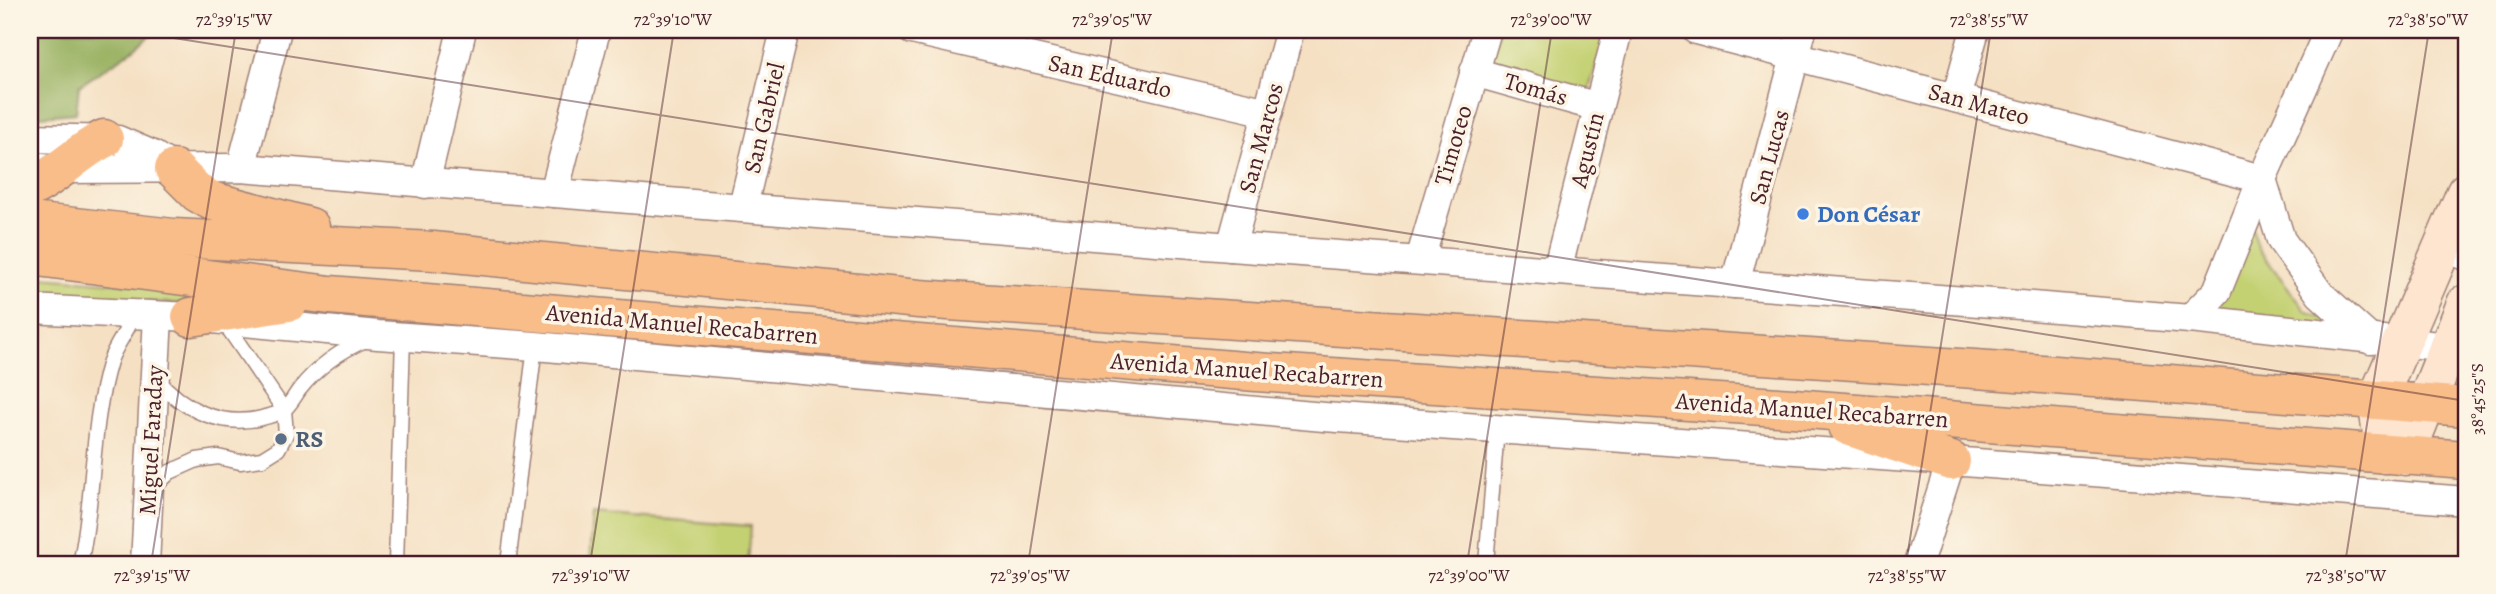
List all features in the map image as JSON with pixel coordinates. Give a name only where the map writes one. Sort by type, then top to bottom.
[{"type":"main road","points":[[40,174],[104,139]]},
{"type":"main road","points":[[174,169],[198,194],[227,207],[286,223],[433,251]]},
{"type":"main road","points":[[2395,455],[2378,400],[2386,342],[2454,251],[2466,192]]},
{"type":"main road","name":"Avenida Manuel Recabarren","points":[[30,222],[174,238],[433,251],[919,299],[1976,369],[2466,407]]},
{"type":"main road","name":"Avenida Manuel Recabarren","points":[[30,256],[330,295],[1256,372],[1793,408],[2466,460]]},
{"type":"main road","points":[[191,318],[330,295]]},
{"type":"main road","points":[[2395,455],[2457,349],[2466,304]]},
{"type":"main road","points":[[1793,408],[1951,461]]},
{"type":"street","points":[[241,168],[277,30]]},
{"type":"street","points":[[425,184],[462,30]]},
{"type":"street","points":[[554,193],[596,30]]},
{"type":"street","name":"San Gabriel","points":[[743,206],[785,30]]},
{"type":"street","name":"San Eduardo","points":[[912,30],[1268,112]]},
{"type":"street","name":"San Marcos","points":[[1231,247],[1290,30]]},
{"type":"street","name":"Timoteo","points":[[1420,260],[1487,30]]},
{"type":"street","name":"Agustín","points":[[1557,271],[1618,30]]},
{"type":"street","name":"San Mateo","points":[[1696,30],[1799,43],[1956,98],[2262,179]]},
{"type":"street","points":[[1956,98],[1975,30]]},
{"type":"street","points":[[2190,319],[2217,291],[2262,179],[2329,30]]},
{"type":"street","name":"San Lucas","points":[[1735,284],[1799,43]]},
{"type":"street","name":"Tomás","points":[[1474,72],[1598,107]]},
{"type":"street","points":[[30,138],[118,140],[153,155],[174,169]]},
{"type":"street","points":[[40,174],[241,168],[1231,247],[2020,304],[2190,319],[2457,349]]},
{"type":"street","points":[[2262,179],[2281,240],[2320,294],[2386,342]]},
{"type":"street","name":"Avenida Manuel Recabarren","points":[[30,309],[191,318],[535,346],[1311,416],[2466,501]]},
{"type":"street","name":"Miguel Faraday","points":[[145,564],[155,377],[191,318]]},
{"type":"street","points":[[2391,496],[2395,455]]},
{"type":"street","points":[[1919,564],[1951,461]]},
{"type":"lane","points":[[80,564],[95,439],[106,379],[111,358],[128,327],[113,313]]},
{"type":"lane","points":[[149,492],[170,472],[197,460],[218,457],[251,462],[272,454],[286,434],[284,411],[191,318]]},
{"type":"lane","points":[[155,377],[178,401],[209,416],[241,421],[263,418],[284,411],[316,372],[355,344],[391,336],[396,564]]},
{"type":"lane","points":[[508,564],[535,346]]},
{"type":"lane","points":[[1486,564],[1497,429]]},
{"type":"green space","points":[[30,30],[157,30],[130,52],[79,86],[76,113],[30,117]]},
{"type":"green space","points":[[1500,30],[1608,30],[1588,91],[1490,61]]},
{"type":"green space","points":[[2250,223],[2258,248],[2306,311],[2350,330],[2206,313]]},
{"type":"green space","points":[[30,276],[249,294],[210,305],[30,296]]},
{"type":"green space","points":[[593,514],[751,526],[748,564],[590,564]]},
{"type":"place","name":"Don César","points":[[1803,214]]},
{"type":"place","name":"RS","points":[[281,439]]}]
